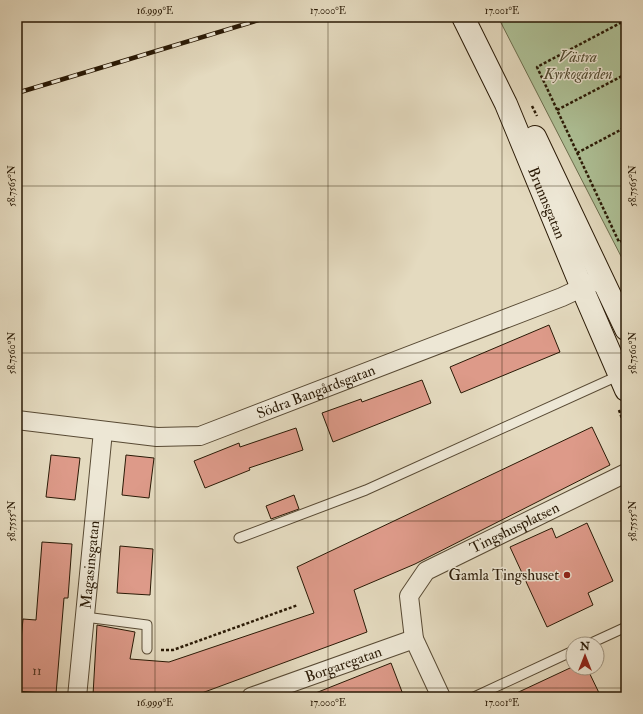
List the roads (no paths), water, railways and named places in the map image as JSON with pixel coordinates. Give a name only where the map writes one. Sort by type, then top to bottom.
[{"type":"main road","name":"Brunnsgatan","points":[[463,17],[506,104],[582,288],[623,382]]},
{"type":"main road","name":"Brunnsgatan","points":[[476,17],[626,329]]},
{"type":"street","name":"Södra Bangårdsgatan","points":[[17,420],[157,437],[200,436],[602,279]]},
{"type":"street","name":"Magasinsgatan","points":[[77,697],[103,431]]},
{"type":"street","name":"Tingshusplatsen","points":[[441,697],[414,639],[409,596],[426,571],[626,473]]},
{"type":"street","name":"Borgaregatan","points":[[251,697],[414,639]]},
{"type":"lane","points":[[239,538],[366,490],[623,382]]},
{"type":"lane","points":[[85,617],[147,625],[147,649]]},
{"type":"lane","points":[[605,637],[626,627]]},
{"type":"lane","points":[[474,697],[565,655]]},
{"type":"railway","points":[[17,93],[269,17]]},
{"type":"place","name":"Gamla Tingshuset","points":[[567,575]]},
{"type":"park label","name":"Västra Kyrkogården","points":[[578,66]]}]
